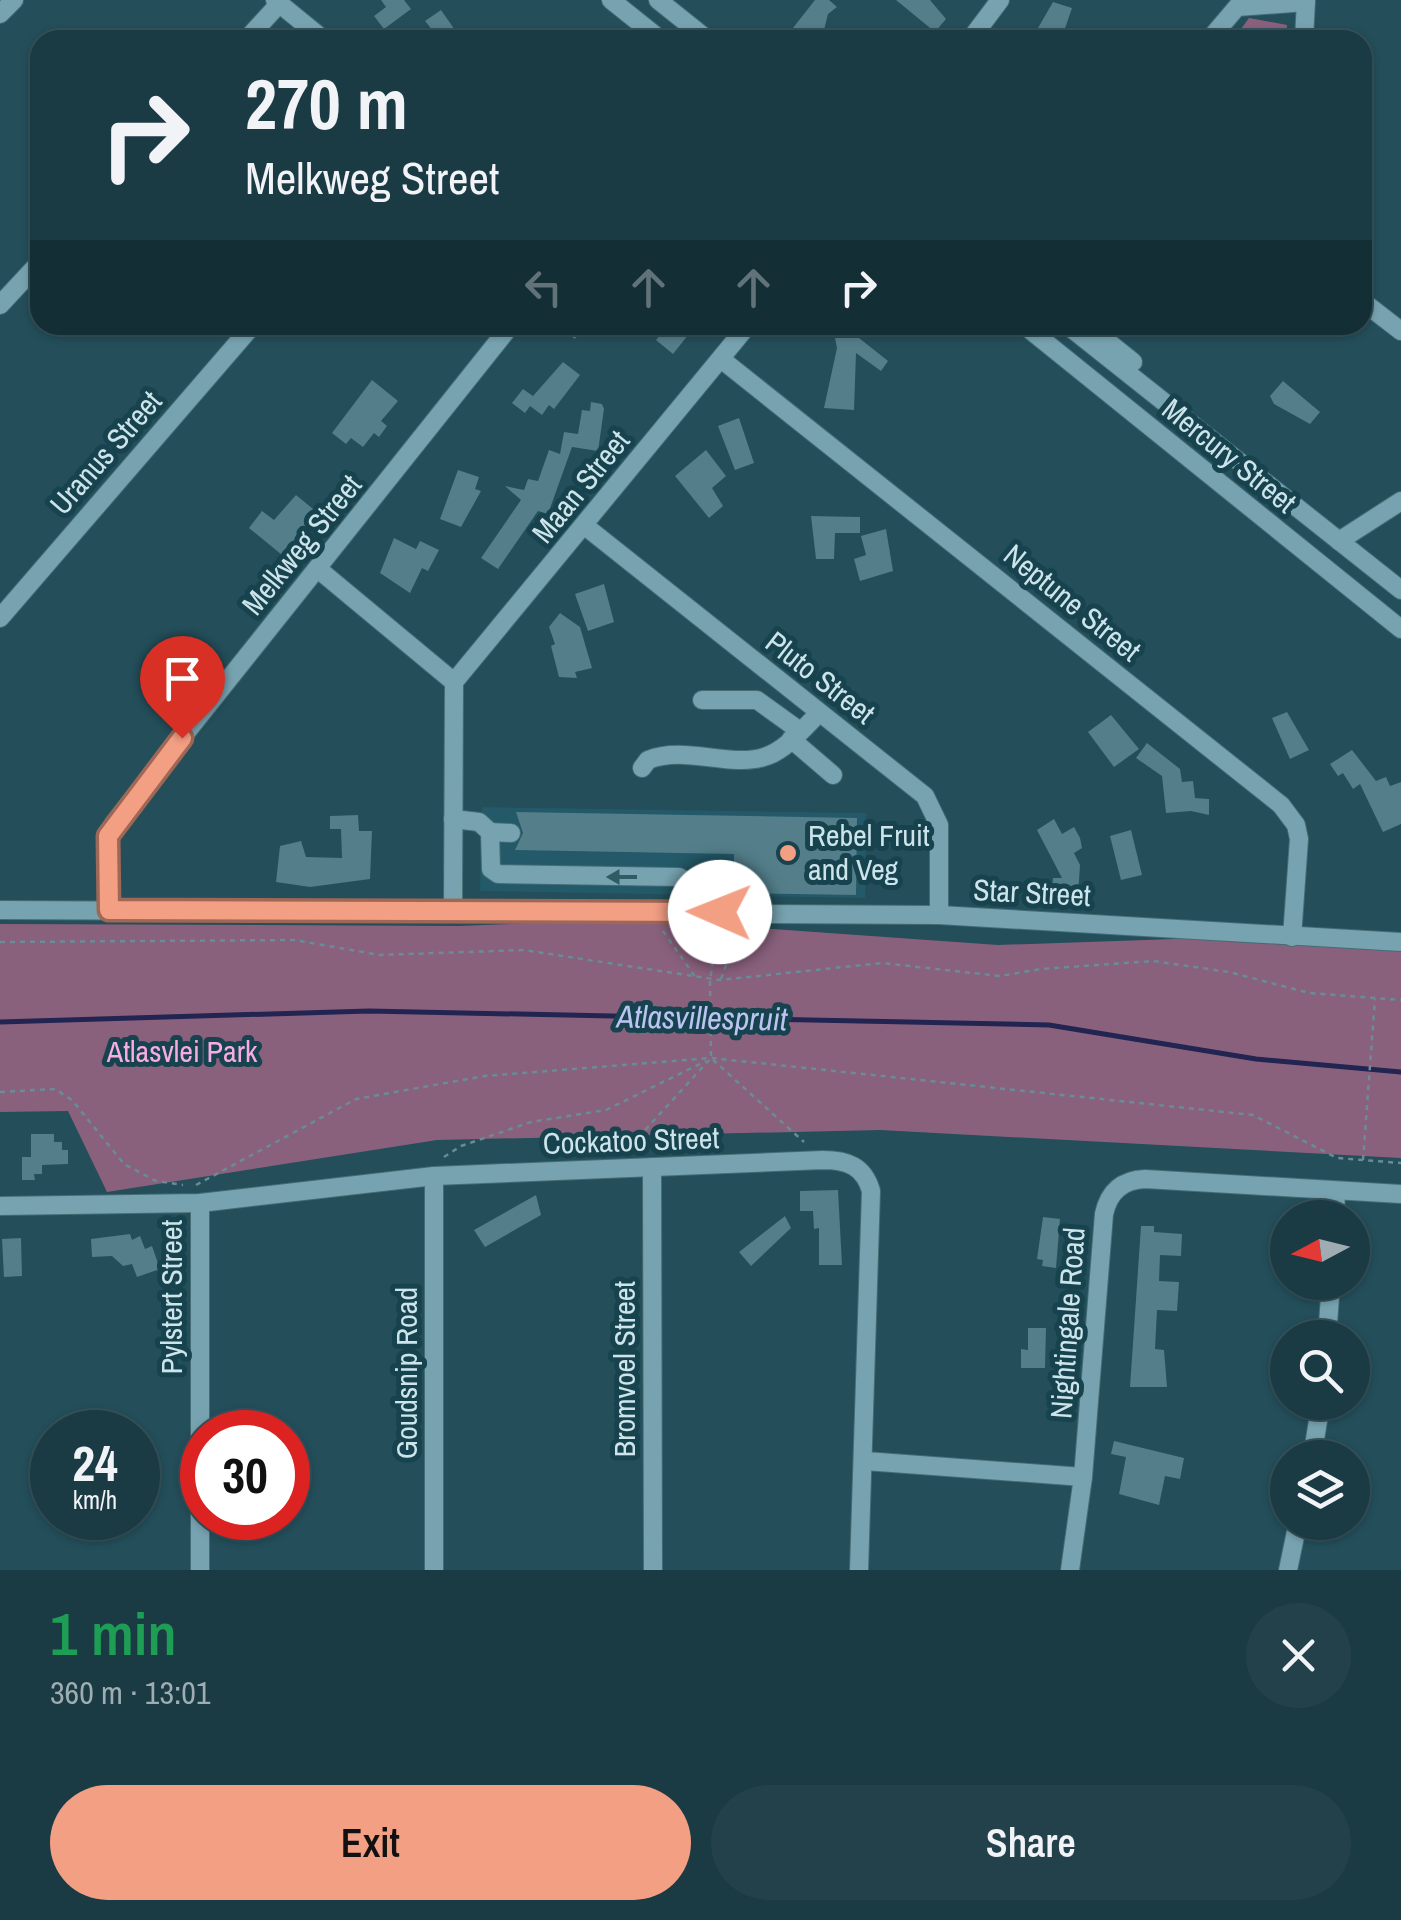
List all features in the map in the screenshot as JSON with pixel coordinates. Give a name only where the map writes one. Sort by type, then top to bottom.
[{"type":"street","points":[[0,14],[14,0]]},
{"type":"street","points":[[611,0],[648,30]]},
{"type":"street","points":[[658,0],[696,30]]},
{"type":"street","points":[[676,0],[714,30]]},
{"type":"street","points":[[1217,30],[1237,7],[1306,1],[1305,30]]},
{"type":"street","points":[[254,30],[277,2],[312,30]]},
{"type":"street","points":[[976,30],[992,3]]},
{"type":"street","points":[[0,305],[30,273]]},
{"type":"street","points":[[1372,308],[1401,331]]},
{"type":"street","name":"Uranus Street","points":[[0,618],[245,335]]},
{"type":"street","name":"Melkweg Street","points":[[109,910],[107,852],[114,823],[503,335]]},
{"type":"street","name":"Maan Street","points":[[454,682],[740,335]]},
{"type":"street","name":"Mercury Street","points":[[1036,335],[1401,629]]},
{"type":"street","name":"Mercury Street","points":[[1080,335],[1343,537],[1401,576]]},
{"type":"street","name":"Mercury Street","points":[[1099,335],[1343,537],[1401,590]]},
{"type":"street","name":"Neptune Street","points":[[721,360],[1281,805],[1296,825],[1299,839],[1292,937]]},
{"type":"street","points":[[1343,537],[1401,501]]},
{"type":"street","name":"Pluto Street","points":[[585,526],[931,805],[940,834],[939,915]]},
{"type":"street","points":[[318,569],[454,682],[453,911]]},
{"type":"street","points":[[702,700],[757,700],[833,776]]},
{"type":"street","points":[[642,768],[648,760],[668,755],[762,758],[796,735],[818,713]]},
{"type":"street","points":[[453,819],[478,822],[490,832],[511,833]]},
{"type":"street","points":[[490,832],[491,869],[498,874],[679,877],[689,884],[690,911]]},
{"type":"street","name":"Star Street","points":[[0,910],[939,915],[1401,942]]},
{"type":"street","name":"Cockatoo Street","points":[[0,1206],[200,1203],[437,1168],[608,1169],[823,1160],[855,1166],[871,1191],[858,1570]]},
{"type":"street","name":"Bromvoel Street","points":[[652,1167],[653,1570]]},
{"type":"street","name":"Goudsnip Road","points":[[434,1570],[437,1168]]},
{"type":"street","name":"Nightingale Road","points":[[1070,1570],[1083,1478],[1104,1214],[1111,1195],[1140,1180],[1401,1194]]},
{"type":"street","points":[[1336,1191],[1336,1200]]},
{"type":"street","name":"Pylstert Street","points":[[200,1203],[200,1570]]},
{"type":"street","points":[[864,1461],[1083,1478]]},
{"type":"street","points":[[1288,1570],[1294,1540]]},
{"type":"path","points":[[649,911],[697,979]]},
{"type":"path","points":[[720,912],[710,980],[711,1058],[823,1160]]},
{"type":"path","points":[[720,980],[746,912]]},
{"type":"path","points":[[0,942],[294,940],[380,955],[523,950],[710,980],[882,963],[1000,976],[1152,961],[1229,972],[1309,993],[1401,1000]]},
{"type":"path","points":[[1363,1160],[1374,998]]},
{"type":"path","points":[[437,1168],[462,1146],[531,1122],[606,1110],[711,1058]]},
{"type":"path","points":[[608,1169],[711,1058]]},
{"type":"path","points":[[0,1092],[56,1089],[72,1100],[124,1164],[156,1181],[191,1187],[356,1099],[486,1076],[711,1058],[1253,1115],[1337,1158],[1401,1163]]},
{"type":"shaded area","points":[[482,807],[866,813],[865,898],[480,891]]},
{"type":"green space","points":[[1249,18],[1287,25],[1287,30],[1240,30]]},
{"type":"green space","name":"Atlasvlei Park","points":[[634,919],[998,945],[1260,936],[1401,947],[1401,1158],[880,1130],[437,1140],[107,1192],[68,1111],[0,1112],[0,924],[459,926]]},
{"type":"building","points":[[381,0],[404,0],[411,9],[384,29],[374,16],[386,7]]},
{"type":"building","points":[[815,0],[829,0],[837,7],[828,14],[824,30],[791,30]]},
{"type":"building","points":[[896,0],[930,0],[946,19],[933,30]]},
{"type":"building","points":[[1053,2],[1072,8],[1064,30],[1038,28]]},
{"type":"building","points":[[441,10],[455,30],[432,30],[425,21]]},
{"type":"building","points":[[660,335],[688,335],[673,354],[656,340]]},
{"type":"building","points":[[835,338],[859,338],[888,361],[881,371],[856,353],[854,410],[824,408],[837,348]]},
{"type":"building","points":[[563,362],[580,375],[554,409],[549,405],[542,415],[530,406],[525,413],[512,403],[523,389],[533,396]]},
{"type":"building","points":[[372,380],[398,401],[381,421],[387,426],[379,437],[374,433],[363,447],[351,438],[346,444],[332,433]]},
{"type":"building","points":[[1283,381],[1320,412],[1310,424],[1274,404],[1270,396]]},
{"type":"building","points":[[591,402],[602,404],[604,409],[598,451],[572,447],[548,514],[538,511],[498,569],[481,558],[521,500],[505,486],[524,490],[528,479],[538,481],[549,450],[560,454],[564,432],[578,434],[582,410],[590,411]]},
{"type":"building","points":[[739,418],[754,463],[735,470],[718,426]]},
{"type":"building","points":[[706,450],[726,476],[712,488],[723,506],[709,518],[675,476]]},
{"type":"building","points":[[458,470],[479,477],[475,489],[481,491],[461,527],[440,519]]},
{"type":"building","points":[[296,495],[318,513],[282,555],[249,528],[262,511],[274,520]]},
{"type":"building","points":[[811,516],[860,517],[860,533],[835,533],[834,559],[816,559]]},
{"type":"building","points":[[886,529],[893,571],[860,581],[854,559],[866,555],[861,536]]},
{"type":"building","points":[[394,538],[416,549],[420,541],[439,550],[428,571],[422,568],[410,593],[380,573]]},
{"type":"building","points":[[604,584],[614,622],[588,631],[575,594]]},
{"type":"building","points":[[560,613],[580,627],[592,668],[575,672],[577,678],[559,677],[549,627]]},
{"type":"building","points":[[1287,712],[1309,750],[1290,759],[1272,718]]},
{"type":"building","points":[[1111,715],[1139,749],[1114,767],[1088,732]]},
{"type":"building","points":[[1147,743],[1180,769],[1182,782],[1193,781],[1195,798],[1209,799],[1209,815],[1191,811],[1166,813],[1162,776],[1136,758]]},
{"type":"building","points":[[1352,750],[1376,781],[1386,777],[1390,786],[1401,782],[1401,824],[1383,832],[1360,784],[1353,789],[1343,773],[1338,776],[1330,764]]},
{"type":"building","points":[[516,812],[857,818],[856,895],[734,893],[734,854],[515,850],[523,833]]},
{"type":"building","points":[[358,815],[359,831],[372,831],[370,879],[310,887],[276,882],[280,846],[301,841],[306,857],[342,858],[341,829],[330,829],[330,816]]},
{"type":"building","points":[[1054,819],[1062,834],[1074,827],[1080,838],[1082,848],[1074,853],[1080,865],[1078,896],[1052,894],[1053,878],[1062,878],[1037,830]]},
{"type":"building","points":[[1131,830],[1142,875],[1121,880],[1110,836]]},
{"type":"building","points":[[31,1134],[54,1134],[54,1142],[62,1142],[62,1150],[68,1150],[68,1164],[42,1165],[42,1174],[34,1174],[35,1180],[22,1180],[22,1157],[31,1157]]},
{"type":"building","points":[[838,1190],[842,1265],[819,1265],[819,1228],[814,1229],[813,1211],[800,1211],[800,1191]]},
{"type":"building","points":[[536,1195],[541,1215],[485,1247],[474,1230]]},
{"type":"building","points":[[785,1216],[791,1228],[751,1266],[739,1252]]},
{"type":"building","points":[[1043,1217],[1060,1219],[1056,1268],[1042,1266],[1043,1260],[1037,1259]]},
{"type":"building","points":[[1141,1226],[1154,1226],[1154,1232],[1182,1234],[1181,1256],[1160,1255],[1159,1281],[1179,1282],[1177,1311],[1157,1310],[1155,1349],[1164,1350],[1167,1387],[1130,1387]]},
{"type":"building","points":[[130,1234],[132,1240],[140,1236],[145,1249],[152,1246],[160,1269],[137,1277],[132,1264],[123,1266],[112,1256],[92,1257],[91,1239]]},
{"type":"building","points":[[21,1238],[22,1276],[4,1277],[2,1239]]},
{"type":"building","points":[[1028,1328],[1046,1328],[1045,1368],[1021,1368],[1021,1349],[1028,1350]]},
{"type":"building","points":[[1114,1441],[1184,1458],[1180,1479],[1165,1476],[1159,1505],[1119,1494],[1126,1457],[1111,1454]]},
{"type":"waterway","name":"Atlasvillespruit","points":[[0,1022],[369,1011],[1049,1025],[1256,1059],[1401,1072]]},
{"type":"place","name":"Rebel Fruit and Veg","points":[[788,853]]},
{"type":"route","points":[[182,738],[114,823],[108,836],[109,910],[720,912]]}]
